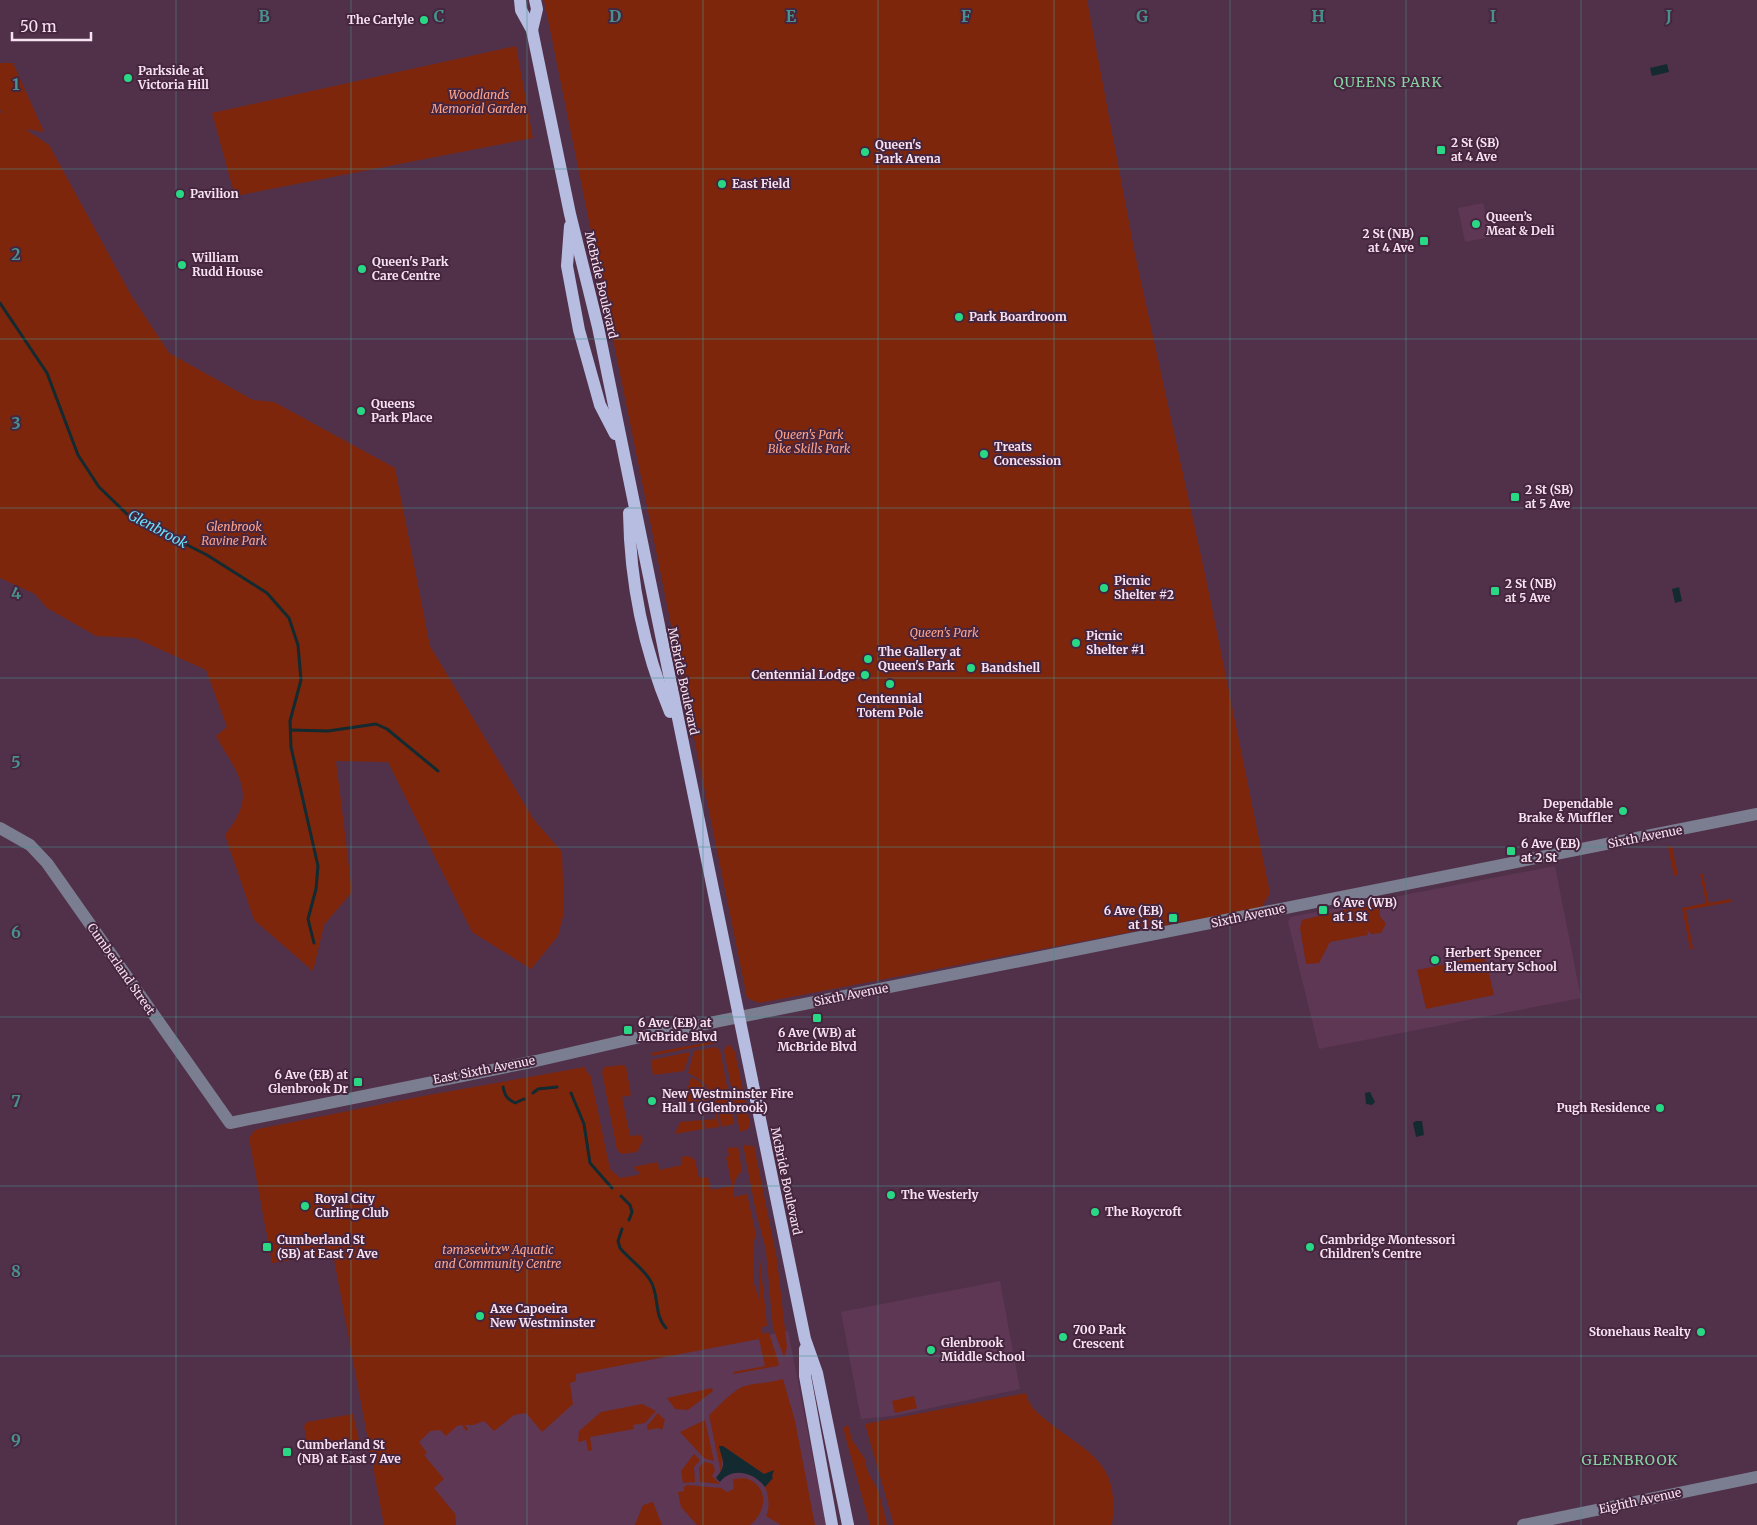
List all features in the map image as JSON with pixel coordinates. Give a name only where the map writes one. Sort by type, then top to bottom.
[{"type":"main road","name":"McBride Boulevard","points":[[520,0],[521,10],[532,30],[570,214],[598,327],[805,1339],[817,1373],[848,1525]]},
{"type":"main road","name":"McBride Boulevard","points":[[532,30],[537,9],[535,0]]},
{"type":"main road","points":[[570,214],[567,266],[580,330],[600,405],[622,449]]},
{"type":"main road","name":"McBride Boulevard","points":[[805,1339],[805,1376],[832,1525]]},
{"type":"street","name":"Sixth Avenue","points":[[738,1017],[1757,814]]},
{"type":"street","name":"Cumberland Street","points":[[0,828],[30,845],[47,863],[230,1123]]},
{"type":"street","name":"East Sixth Avenue","points":[[230,1123],[738,1017]]},
{"type":"street","name":"Eighth Avenue","points":[[1523,1525],[1757,1477]]},
{"type":"shaded area","points":[[1667,64],[1669,72],[1652,76],[1650,68]]},
{"type":"shaded area","points":[[1483,203],[1490,237],[1465,242],[1458,208]]},
{"type":"shaded area","points":[[1679,587],[1682,601],[1675,603],[1672,589]]},
{"type":"shaded area","name":"Herbert Spencer Elementary School","points":[[1555,866],[1581,998],[1319,1049],[1288,922],[1290,917]]},
{"type":"shaded area","points":[[1370,1092],[1375,1102],[1372,1105],[1366,1104],[1365,1093]]},
{"type":"shaded area","points":[[1422,1121],[1424,1135],[1416,1137],[1413,1123]]},
{"type":"shaded area","name":"Glenbrook Middle School","points":[[1000,1281],[1020,1389],[893,1416],[861,1419],[841,1312]]},
{"type":"shaded area","points":[[788,1331],[826,1525],[456,1525],[455,1514],[410,1460],[413,1435],[567,1375]]},
{"type":"shaded area","points":[[719,1446],[723,1446],[764,1474],[774,1470],[773,1478],[765,1487],[755,1478],[743,1473],[731,1474],[720,1482],[716,1478],[723,1466]]},
{"type":"green space","name":"Queen's Park","points":[[544,0],[1087,0],[1135,254],[1208,588],[1270,893],[1262,907],[759,1003],[747,998]]},
{"type":"green space","name":"Woodlands Memorial Garden","points":[[516,46],[533,138],[235,196],[212,113]]},
{"type":"green space","name":"Glenbrook Ravine Park","points":[[0,63],[13,63],[44,132],[25,129],[49,145],[131,295],[169,353],[253,400],[274,402],[395,468],[430,646],[534,820],[562,852],[564,912],[558,936],[531,969],[472,932],[388,762],[336,761],[352,892],[324,925],[313,971],[254,920],[225,835],[241,807],[242,785],[216,736],[227,727],[206,670],[135,638],[96,636],[47,608],[35,594],[0,578],[0,112],[4,114],[0,110]]},
{"type":"green space","points":[[1672,846],[1678,875],[1674,876],[1668,847]]},
{"type":"green space","points":[[1700,874],[1703,874],[1709,903],[1731,899],[1731,902],[1686,910],[1693,949],[1690,949],[1682,908],[1706,903]]},
{"type":"green space","points":[[1374,903],[1380,906],[1380,916],[1386,924],[1381,933],[1371,934],[1367,930],[1368,935],[1330,942],[1319,963],[1306,964],[1300,928],[1302,920]]},
{"type":"green space","points":[[1485,956],[1494,995],[1426,1009],[1417,970]]},
{"type":"green space","points":[[720,1040],[717,1043],[651,1056],[651,1053]]},
{"type":"green space","points":[[729,1044],[735,1052],[750,1124],[748,1129],[740,1132],[724,1050]]},
{"type":"green space","points":[[716,1047],[720,1050],[734,1124],[721,1127],[719,1110],[713,1095],[703,1082],[688,1073],[694,1051]]},
{"type":"green space","points":[[690,1052],[684,1071],[653,1075],[651,1060]]},
{"type":"green space","points":[[624,1065],[631,1095],[622,1097],[630,1136],[641,1135],[643,1140],[637,1152],[622,1154],[617,1150],[602,1072],[604,1067]]},
{"type":"green space","name":"təməsew̓txʷ Aquatic and Community Centre","points":[[585,1067],[587,1073],[590,1074],[610,1169],[620,1178],[638,1175],[640,1173],[633,1167],[658,1162],[659,1170],[682,1165],[681,1157],[689,1156],[695,1160],[699,1178],[708,1177],[711,1190],[732,1186],[726,1157],[729,1156],[727,1148],[738,1147],[742,1171],[735,1183],[734,1197],[747,1194],[756,1235],[753,1243],[754,1284],[760,1302],[759,1250],[767,1326],[761,1327],[762,1333],[769,1333],[779,1364],[778,1366],[733,1374],[733,1372],[765,1366],[759,1339],[576,1374],[576,1381],[570,1383],[573,1404],[542,1432],[526,1413],[514,1415],[494,1431],[484,1421],[473,1425],[465,1425],[468,1429],[466,1431],[462,1425],[457,1426],[446,1436],[440,1430],[430,1431],[419,1442],[427,1453],[424,1455],[444,1479],[434,1488],[455,1514],[456,1525],[384,1525],[333,1254],[272,1263],[249,1138],[258,1129],[423,1096]]},
{"type":"green space","points":[[691,1077],[704,1085],[712,1098],[717,1112],[719,1127],[705,1129],[704,1120],[716,1119],[712,1100],[683,1103]]},
{"type":"green space","points":[[702,1120],[703,1129],[675,1134],[680,1122]]},
{"type":"green space","points":[[743,1145],[754,1146],[777,1260],[787,1347],[784,1357],[773,1328],[766,1250],[756,1212]]},
{"type":"green space","points":[[783,1379],[795,1421],[815,1525],[781,1525],[766,1516],[769,1502],[765,1487],[773,1478],[771,1476],[774,1471],[764,1474],[723,1446],[719,1448],[723,1454],[721,1473],[709,1415],[729,1396],[742,1387]]},
{"type":"green space","points":[[712,1388],[713,1391],[688,1410],[675,1409],[667,1398]]},
{"type":"green space","points":[[1026,1393],[1036,1411],[1088,1451],[1106,1473],[1111,1486],[1113,1504],[1112,1525],[894,1525],[865,1424]]},
{"type":"green space","points":[[914,1396],[917,1408],[895,1413],[892,1401]]},
{"type":"green space","points":[[642,1404],[656,1411],[645,1423],[633,1425],[634,1429],[590,1437],[592,1450],[588,1451],[586,1440],[578,1442],[579,1431],[601,1412]]},
{"type":"green space","points":[[658,1413],[665,1420],[662,1430],[658,1428],[648,1430],[647,1426]]},
{"type":"green space","points":[[353,1414],[359,1440],[308,1449],[304,1426],[307,1422]]},
{"type":"green space","points":[[705,1420],[714,1461],[704,1458],[680,1432]]},
{"type":"green space","points":[[848,1425],[852,1440],[865,1459],[867,1470],[879,1492],[887,1525],[870,1525],[843,1428]]},
{"type":"green space","points":[[694,1454],[700,1460],[694,1467],[695,1482],[683,1483],[681,1471]]},
{"type":"green space","points":[[704,1462],[713,1464],[715,1471],[712,1476],[720,1484],[700,1482],[699,1468]]},
{"type":"green space","points":[[745,1478],[759,1487],[763,1499],[760,1513],[750,1525],[697,1525],[681,1507],[678,1492],[684,1491],[684,1487],[687,1485],[721,1488],[727,1492],[734,1489],[733,1479]]},
{"type":"green space","points":[[653,1502],[662,1525],[635,1525],[643,1505]]},
{"type":"waterway","name":"Glenbrook","points":[[0,303],[47,373],[78,455],[99,487],[128,515],[207,555],[267,593],[289,618],[298,645],[301,680],[290,721],[291,747],[318,866],[316,889],[308,919],[314,943]]},
{"type":"waterway","points":[[291,730],[328,731],[376,724],[387,729],[438,771]]},
{"type":"waterway","name":"Glenbrook","points":[[503,1087],[507,1097],[512,1102],[515,1103],[524,1099]]},
{"type":"waterway","name":"Glenbrook","points":[[533,1093],[538,1089],[557,1087]]},
{"type":"waterway","name":"Glenbrook","points":[[571,1093],[584,1124],[590,1163],[612,1188]]},
{"type":"waterway","name":"Glenbrook","points":[[621,1196],[630,1205],[632,1212],[629,1220]]},
{"type":"waterway","name":"Glenbrook","points":[[622,1229],[618,1241],[620,1248],[650,1280],[655,1292],[659,1317],[666,1328]]},
{"type":"place","name":"The Carlyle","points":[[424,20]]},
{"type":"place","name":"Parkside at Victoria Hill","points":[[128,78]]},
{"type":"place","name":"2 St (SB) at 4 Ave","points":[[1441,150]]},
{"type":"place","name":"Queen's Park Arena","points":[[865,152]]},
{"type":"place","name":"East Field","points":[[722,184]]},
{"type":"place","name":"Pavilion","points":[[180,194]]},
{"type":"place","name":"Queen’s Meat & Deli","points":[[1476,224]]},
{"type":"place","name":"2 St (NB) at 4 Ave","points":[[1424,241]]},
{"type":"place","name":"William Rudd House","points":[[182,265]]},
{"type":"place","name":"Queen's Park Care Centre","points":[[362,269]]},
{"type":"place","name":"Park Boardroom","points":[[959,317]]},
{"type":"place","name":"Queens Park Place","points":[[361,411]]},
{"type":"place","name":"Treats Concession","points":[[984,454]]},
{"type":"place","name":"2 St (SB) at 5 Ave","points":[[1515,497]]},
{"type":"place","name":"Picnic Shelter #2","points":[[1104,588]]},
{"type":"place","name":"2 St (NB) at 5 Ave","points":[[1495,591]]},
{"type":"place","name":"Picnic Shelter #1","points":[[1076,643]]},
{"type":"place","name":"The Gallery at Queen's Park","points":[[868,659]]},
{"type":"place","name":"Bandshell","points":[[971,668]]},
{"type":"place","name":"Centennial Lodge","points":[[865,675]]},
{"type":"place","name":"Centennial Totem Pole","points":[[890,684]]},
{"type":"place","name":"Dependable Brake & Muffler","points":[[1623,811]]},
{"type":"place","name":"6 Ave (EB) at 2 St","points":[[1511,851]]},
{"type":"place","name":"6 Ave (WB) at 1 St","points":[[1323,910]]},
{"type":"place","name":"6 Ave (EB) at 1 St","points":[[1173,918]]},
{"type":"place","name":"Herbert Spencer Elementary School","points":[[1435,960]]},
{"type":"place","name":"6 Ave (WB) at McBride Blvd","points":[[817,1018]]},
{"type":"place","name":"6 Ave (EB) at McBride Blvd","points":[[628,1030]]},
{"type":"place","name":"6 Ave (EB) at Glenbrook Dr","points":[[358,1082]]},
{"type":"place","name":"New Westminster Fire Hall 1 (Glenbrook)","points":[[652,1101]]},
{"type":"place","name":"Pugh Residence","points":[[1660,1108]]},
{"type":"place","name":"The Westerly","points":[[891,1195]]},
{"type":"place","name":"Royal City Curling Club","points":[[305,1206]]},
{"type":"place","name":"The Roycroft","points":[[1095,1212]]},
{"type":"place","name":"Cumberland St (SB) at East 7 Ave","points":[[267,1247]]},
{"type":"place","name":"Cambridge Montessori Children’s Centre","points":[[1310,1247]]},
{"type":"place","name":"Axe Capoeira New Westminster","points":[[480,1316]]},
{"type":"place","name":"Stonehaus Realty","points":[[1701,1332]]},
{"type":"place","name":"700 Park Crescent","points":[[1063,1337]]},
{"type":"place","name":"Glenbrook Middle School","points":[[931,1350]]},
{"type":"place","name":"Cumberland St (NB) at East 7 Ave","points":[[287,1452]]},
{"type":"district","name":"QUEENS PARK","points":[[1388,82]]},
{"type":"district","name":"GLENBROOK","points":[[1630,1460]]},
{"type":"park label","name":"Queen's Park Bike Skills Park","points":[[809,442]]}]
